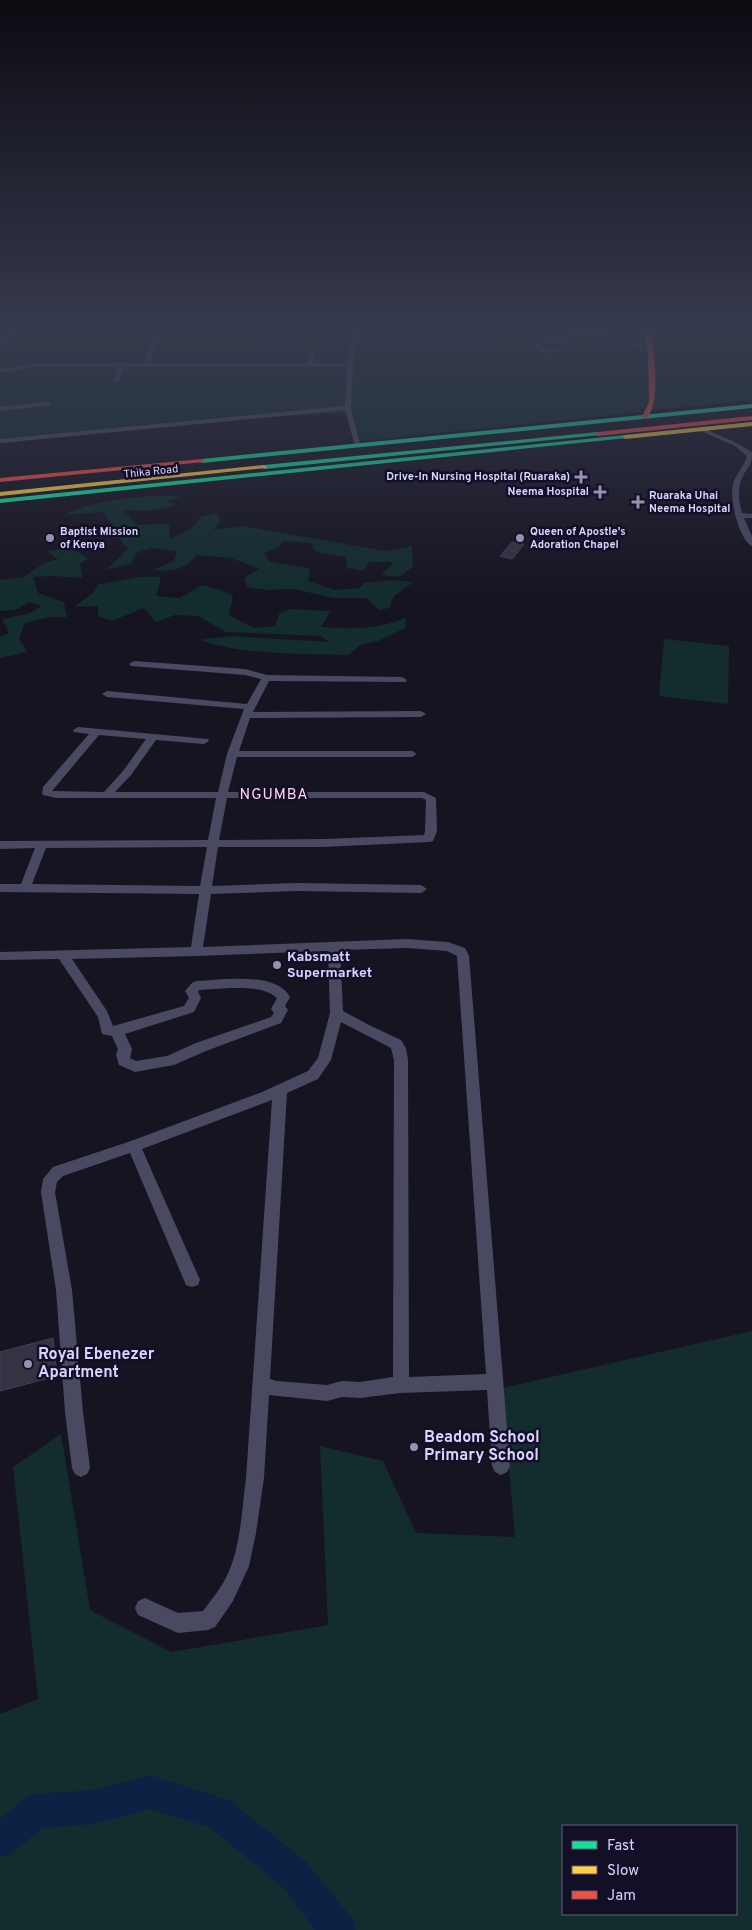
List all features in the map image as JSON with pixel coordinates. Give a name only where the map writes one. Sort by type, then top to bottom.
[{"type":"main road","name":"Thika Road","points":[[0,480],[653,416]]},
{"type":"main road","name":"Thika Road","points":[[0,486],[700,416]]},
{"type":"main road","name":"Thika Road","points":[[0,494],[752,418]]},
{"type":"main road","name":"Thika Road","points":[[0,501],[752,424]]},
{"type":"main road","points":[[527,448],[566,437]]},
{"type":"main road","points":[[120,473],[144,467]]},
{"type":"street","points":[[0,441],[263,416]]},
{"type":"street","points":[[350,416],[359,446]]},
{"type":"street","points":[[703,430],[737,445],[751,455],[749,465],[740,475],[734,490],[734,503],[752,544]]},
{"type":"street","points":[[739,515],[752,516]]},
{"type":"street","points":[[134,664],[245,672],[254,673],[266,678],[402,680]]},
{"type":"street","points":[[196,952],[222,795],[232,754],[248,711],[266,678]]},
{"type":"street","points":[[107,694],[248,711],[421,714]]},
{"type":"street","points":[[78,730],[204,741]]},
{"type":"street","points":[[0,845],[214,842],[323,843],[426,840],[429,838],[431,831],[431,798],[424,795],[50,795],[46,791],[96,732]]},
{"type":"street","points":[[107,795],[114,784],[127,773],[153,737]]},
{"type":"street","points":[[232,754],[412,754]]},
{"type":"street","points":[[25,888],[42,844]]},
{"type":"street","points":[[0,888],[206,890],[297,887],[422,889]]},
{"type":"street","points":[[0,956],[196,952],[400,944],[444,946],[460,950],[462,956],[493,1382],[501,1466]]},
{"type":"street","points":[[81,1468],[74,1412],[64,1290],[48,1192],[50,1180],[58,1171],[134,1146],[280,1091],[308,1078],[320,1067],[326,1053],[337,1013],[334,947]]},
{"type":"street","points":[[62,954],[96,1005],[102,1010],[107,1022],[107,1030],[117,1031],[189,1009],[194,998],[191,991],[196,986],[258,984],[270,987],[284,997],[277,1009],[282,1010],[276,1020],[156,1065],[134,1067],[124,1062],[123,1055],[126,1049],[117,1031]]},
{"type":"street","points":[[337,1013],[364,1029],[396,1044],[399,1048],[401,1060],[401,1385]]},
{"type":"street","points":[[145,1608],[178,1623],[208,1620],[224,1599],[240,1568],[248,1531],[255,1478],[280,1091]]},
{"type":"street","points":[[134,1146],[192,1280]]},
{"type":"street","points":[[260,1384],[277,1389],[327,1393],[401,1385],[493,1382]]},
{"type":"green space","points":[[0,416],[258,416],[0,442]]},
{"type":"green space","points":[[354,416],[599,416],[361,441]]},
{"type":"green space","points":[[183,495],[167,502],[176,505],[148,511],[122,510],[137,525],[169,524],[170,539],[191,529],[201,517],[217,513],[221,521],[214,530],[243,526],[385,551],[412,546],[413,567],[399,577],[381,575],[394,562],[370,562],[363,571],[347,568],[346,557],[320,553],[313,549],[313,543],[282,541],[280,546],[264,553],[270,562],[310,568],[308,581],[335,590],[360,588],[364,583],[391,580],[413,582],[394,596],[389,608],[379,610],[366,598],[333,598],[294,589],[267,590],[247,587],[244,578],[259,569],[231,558],[197,555],[187,564],[177,569],[166,571],[152,570],[174,561],[177,551],[151,548],[136,553],[131,564],[106,570],[128,549],[119,538],[98,538],[71,533],[92,527],[113,525],[103,512],[63,515],[107,501],[137,497]]},
{"type":"green space","points":[[70,548],[88,558],[80,564],[82,578],[33,577],[38,593],[64,602],[67,617],[50,617],[25,623],[19,638],[27,652],[0,658],[0,637],[9,633],[2,619],[30,613],[42,606],[28,602],[16,610],[0,611],[0,580],[23,577],[44,563],[58,559],[47,551]]},
{"type":"green space","points":[[141,577],[161,577],[156,596],[180,598],[202,585],[221,590],[233,596],[229,615],[254,628],[275,626],[279,614],[290,609],[331,611],[321,627],[364,628],[384,625],[406,618],[405,628],[378,641],[360,645],[349,655],[273,653],[234,649],[200,640],[230,636],[330,642],[320,636],[226,632],[198,616],[175,615],[156,622],[144,608],[112,621],[98,616],[98,606],[74,607],[94,592],[98,584]]},
{"type":"green space","points":[[664,639],[729,646],[728,704],[659,696]]},
{"type":"green space","points":[[752,1331],[752,1930],[0,1930],[0,1714],[38,1699],[13,1467],[61,1434],[90,1610],[171,1652],[328,1625],[320,1446],[383,1461],[416,1533],[515,1537],[502,1388]]},
{"type":"building","points":[[512,542],[524,544],[512,559],[500,556]]},
{"type":"building","name":"Royal Ebenezer Apartment","points":[[53,1338],[57,1376],[0,1391],[0,1352]]},
{"type":"waterway","points":[[0,1841],[36,1811],[93,1807],[150,1792],[219,1813],[296,1876],[338,1930]]},
{"type":"traffic: fast","points":[[202,461],[651,416]]},
{"type":"traffic: fast","points":[[264,467],[598,434]]},
{"type":"traffic: fast","points":[[0,501],[625,437]]},
{"type":"traffic: slow","points":[[625,437],[752,424]]},
{"type":"traffic: slow","points":[[0,494],[264,467]]},
{"type":"traffic: jam","points":[[598,434],[752,418]]},
{"type":"traffic: jam","points":[[0,480],[202,461]]},
{"type":"place","name":"Drive-In Nursing Hospital (Ruaraka)","points":[[581,477]]},
{"type":"place","name":"Neema Hospital","points":[[600,492]]},
{"type":"place","name":"Ruaraka Uhai Neema Hospital","points":[[638,502]]},
{"type":"place","name":"Baptist Mission of Kenya","points":[[50,538]]},
{"type":"place","name":"Queen of Apostle's Adoration Chapel","points":[[520,538]]},
{"type":"place","name":"Kabsmatt Supermarket","points":[[277,965]]},
{"type":"place","name":"Royal Ebenezer Apartment","points":[[28,1364]]},
{"type":"place","name":"Beadom School Primary School","points":[[414,1447]]},
{"type":"district","name":"NGUMBA","points":[[274,795]]}]
